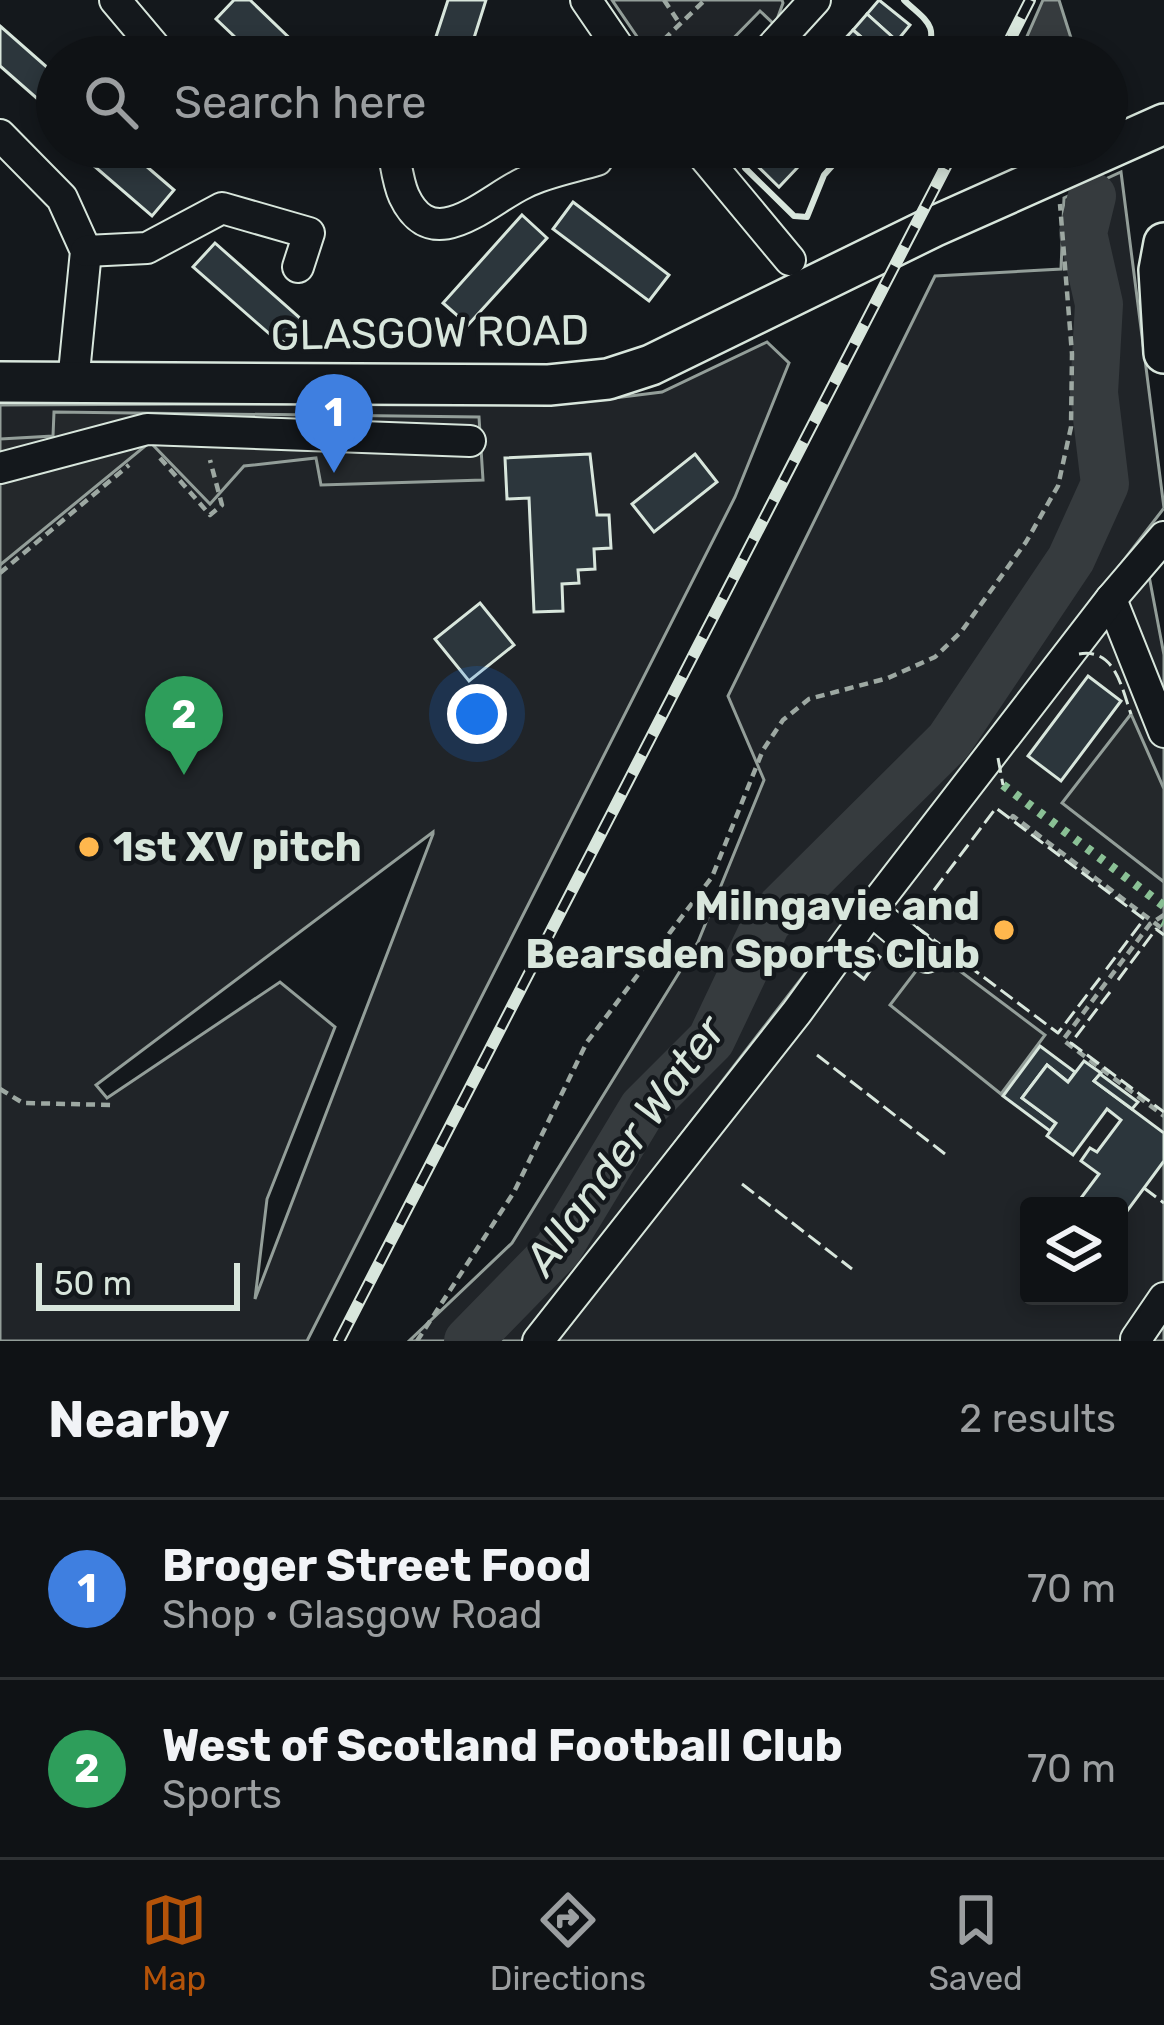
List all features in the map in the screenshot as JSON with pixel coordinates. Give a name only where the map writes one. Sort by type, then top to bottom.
[{"type":"main road","name":"GLASGOW ROAD","points":[[1128,139],[1164,124]]},
{"type":"main road","name":"GLASGOW ROAD","points":[[0,382],[549,386],[608,379],[651,364],[1062,168]]},
{"type":"main road","points":[[1164,243],[1160,270],[1164,353]]},
{"type":"street","points":[[115,0],[145,36]]},
{"type":"street","points":[[586,0],[611,36]]},
{"type":"street","points":[[780,36],[808,2]]},
{"type":"street","points":[[0,135],[62,198],[86,251],[74,383]]},
{"type":"street","points":[[402,168],[404,197],[420,218],[444,225],[469,216],[525,182],[571,168]]},
{"type":"street","points":[[713,168],[790,260]]},
{"type":"street","points":[[86,251],[147,248],[223,208],[309,233],[298,267]]},
{"type":"street","points":[[254,383],[258,434]]},
{"type":"street","points":[[0,468],[147,429],[470,441]]},
{"type":"street","points":[[538,1341],[797,1012],[1111,599],[1164,537]]},
{"type":"street","points":[[1111,599],[1164,732]]},
{"type":"street","points":[[872,910],[927,957]]},
{"type":"street","points":[[1136,1339],[1164,1298]]},
{"type":"path","points":[[664,0],[680,25]]},
{"type":"path","points":[[669,36],[705,0]]},
{"type":"path","points":[[417,1341],[514,1192],[587,1042],[712,877],[764,750],[782,720],[809,699],[888,678],[935,657],[961,632],[1013,560],[1058,486],[1071,427],[1072,353],[1057,170]]},
{"type":"path","points":[[151,447],[210,515],[222,505],[202,431]]},
{"type":"path","points":[[0,572],[134,461]]},
{"type":"path","points":[[1011,819],[1013,816],[1164,930]]},
{"type":"path","points":[[1164,916],[1153,922],[1105,978],[1063,1040],[1164,1116]]},
{"type":"path","points":[[1105,978],[1114,986]]},
{"type":"path","points":[[0,1089],[23,1102],[112,1105]]},
{"type":"shaded area","points":[[612,0],[783,3],[775,25],[760,11],[736,36],[637,36]]},
{"type":"shaded area","points":[[1043,0],[1059,0],[1070,36],[1027,36]]},
{"type":"shaded area","points":[[1121,172],[1164,508],[522,1341],[409,1341],[512,1243],[698,942],[764,780],[728,696],[935,276],[1061,269],[1064,198]]},
{"type":"shaded area","points":[[767,342],[789,363],[735,497],[307,1341],[0,1341],[0,405],[582,402],[662,392]],"holes":[[[433,832],[255,1299],[267,1199],[335,1027],[280,982],[107,1098],[96,1085]]]},
{"type":"shaded area","points":[[54,412],[479,417],[483,480],[321,485],[316,458],[244,466],[210,504],[150,442],[0,565],[0,439],[53,436]]},
{"type":"shaded area","name":"Milngavie and Bearsden Sports Club","points":[[1143,544],[1164,655],[1164,1341],[525,1341]]},
{"type":"shaded area","points":[[1131,714],[1164,789],[1164,882],[1062,803]]},
{"type":"shaded area","points":[[932,950],[1045,1035],[1001,1094],[890,1005]]},
{"type":"building","points":[[234,0],[250,0],[287,36],[234,36],[216,19]]},
{"type":"building","points":[[448,0],[486,0],[475,36],[436,36]]},
{"type":"building","points":[[879,0],[910,25],[901,36],[891,36],[867,14]]},
{"type":"building","points":[[867,14],[891,36],[860,36],[853,30]]},
{"type":"building","points":[[0,26],[36,58],[36,98],[0,66]]},
{"type":"building","points":[[96,168],[148,168],[174,190],[152,216]]},
{"type":"building","points":[[759,168],[797,168],[779,187]]},
{"type":"building","points":[[573,202],[669,275],[649,301],[553,229]]},
{"type":"building","points":[[522,215],[547,238],[468,325],[443,303]]},
{"type":"building","points":[[215,243],[302,320],[281,344],[193,267]]},
{"type":"building","points":[[590,454],[597,515],[609,515],[611,548],[594,549],[595,569],[578,570],[579,583],[562,584],[563,611],[534,612],[529,498],[507,499],[505,458]]},
{"type":"building","points":[[695,454],[717,482],[654,532],[632,504]]},
{"type":"building","points":[[480,603],[514,645],[469,681],[435,639]]},
{"type":"building","points":[[1088,676],[1121,701],[1061,781],[1028,756]]},
{"type":"building","points":[[863,943],[880,957],[864,979],[846,965]]},
{"type":"building","points":[[1040,1046],[1075,1072],[1068,1082],[1047,1065],[1022,1098],[1056,1123],[1050,1131],[1003,1096]]},
{"type":"building","points":[[1084,1061],[1101,1073],[1094,1081],[1164,1133],[1164,1161],[1128,1210],[1128,1197],[1082,1197],[1099,1174],[1081,1161],[1090,1148],[1097,1152],[1121,1120],[1107,1109],[1073,1155],[1047,1136],[1056,1123],[1022,1098],[1047,1065],[1068,1082]]},
{"type":"building","points":[[1100,1074],[1138,1102],[1132,1109],[1094,1081]]},
{"type":"waterway","name":"Allander Water","points":[[468,1341],[558,1249],[643,1108],[711,1040],[767,922],[949,741],[1071,559],[1105,484],[1094,393],[1099,304],[1083,233],[1092,196]]},
{"type":"railway","points":[[1012,36],[1030,0]]},
{"type":"railway","points":[[339,1341],[945,168]]},
{"type":"hedge","points":[[1003,785],[1164,906]]},
{"type":"fence","points":[[1079,654],[1109,663],[1131,714]]},
{"type":"fence","points":[[998,758],[1003,785]]},
{"type":"fence","points":[[1100,978],[1058,1033],[910,922],[996,808],[1144,919],[1105,971]]},
{"type":"fence","points":[[1118,980],[1156,929],[1164,935]]},
{"type":"fence","points":[[1110,992],[1071,1043],[1164,1112]]},
{"type":"fence","points":[[817,1055],[945,1154]]},
{"type":"fence","points":[[742,1184],[852,1269]]},
{"type":"fence","points":[[1144,1188],[1164,1203]]},
{"type":"wall","points":[[904,0],[924,19],[931,36]]},
{"type":"wall","points":[[745,168],[794,216],[807,217],[830,168]]},
{"type":"place","name":"Broger Street Food","points":[[334,473]]},
{"type":"place","name":"West of Scotland Football Club","points":[[184,775]]},
{"type":"place","name":"1st XV pitch","points":[[89,847]]},
{"type":"place","name":"Milngavie and Bearsden Sports Club","points":[[1004,930]]}]
